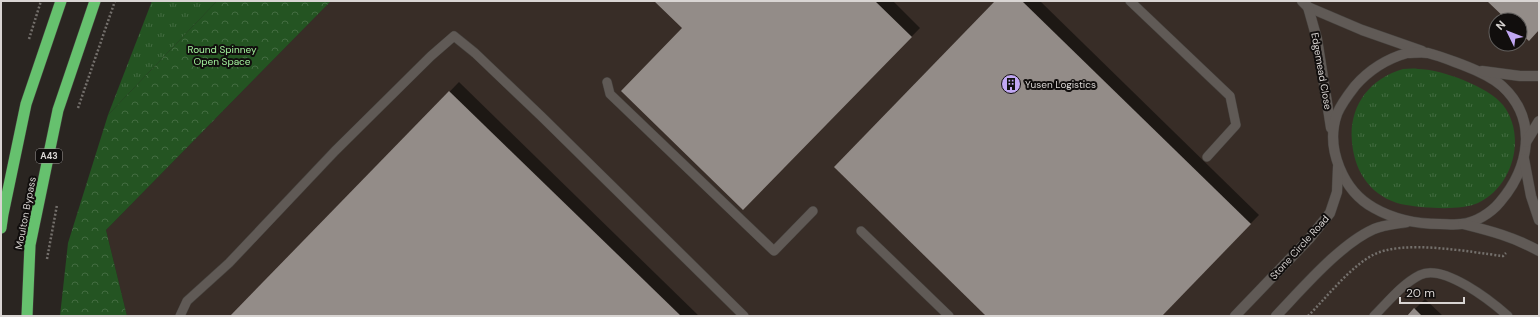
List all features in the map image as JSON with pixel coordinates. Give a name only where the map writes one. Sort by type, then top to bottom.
[{"type":"highway","name":"Moulton Bypass","points":[[1,228],[26,104],[61,1]]},
{"type":"highway","name":"Moulton Bypass","points":[[27,316],[30,245],[58,110],[95,1]]},
{"type":"street","name":"Edgemead Close","points":[[1305,4],[1362,30],[1427,53]]},
{"type":"street","name":"Edgemead Close","points":[[1305,4],[1317,39],[1333,135]]},
{"type":"street","name":"Stone Circle Road","points":[[1235,316],[1309,239],[1330,213],[1337,192],[1338,167],[1334,151],[1333,135],[1337,114],[1346,96],[1363,77],[1393,57],[1407,53],[1427,53],[1476,70],[1520,76],[1539,76]]},
{"type":"street","name":"Stone Circle Road","points":[[1276,316],[1331,260],[1359,237],[1376,229],[1409,222],[1463,224],[1482,216],[1498,205],[1516,180],[1524,159],[1526,142],[1524,122],[1519,108],[1512,97],[1501,85],[1476,70]]},
{"type":"street","name":"Stone Circle Road","points":[[1526,142],[1539,121]]},
{"type":"street","points":[[1524,159],[1531,196],[1539,220]]},
{"type":"street","name":"Stone Circle Road","points":[[1338,167],[1350,186],[1361,199],[1372,208],[1409,222]]},
{"type":"street","points":[[1463,224],[1519,240],[1539,251]]},
{"type":"lane","points":[[1130,1],[1230,96],[1236,126],[1207,157]]},
{"type":"lane","points":[[180,316],[187,301],[229,263],[335,151],[431,56],[454,36],[541,116],[744,316]]},
{"type":"lane","points":[[607,82],[610,94],[774,251],[813,211]]},
{"type":"lane","points":[[861,231],[949,316]]},
{"type":"lane","points":[[1374,316],[1397,292],[1421,274],[1436,272],[1471,288],[1494,303],[1508,316]]},
{"type":"path","points":[[78,109],[115,1]]},
{"type":"path","points":[[47,262],[58,200]]},
{"type":"shaded area","points":[[331,1],[1539,1],[1539,316],[127,316],[106,230]]},
{"type":"green space","points":[[152,1],[217,1],[108,115]]},
{"type":"green space","name":"Round Spinney Open Space","points":[[217,1],[331,1],[106,230],[127,316],[60,316],[68,243],[108,115]]},
{"type":"green space","points":[[1403,69],[1428,70],[1464,80],[1496,98],[1503,105],[1510,117],[1514,131],[1515,145],[1513,160],[1508,173],[1500,185],[1490,195],[1478,203],[1471,206],[1452,208],[1432,208],[1406,205],[1386,198],[1378,193],[1364,179],[1359,170],[1353,150],[1353,123],[1356,111],[1361,99],[1369,89],[1378,81]]},
{"type":"building","points":[[654,1],[875,1],[912,37],[743,210],[621,91],[682,28]]},
{"type":"building","name":"Yusen Logistics","points":[[995,1],[1022,1],[1251,224],[1162,316],[986,316],[834,167]]},
{"type":"building","points":[[1487,1],[1539,1],[1539,30],[1529,41],[1528,12],[1499,12]]},
{"type":"building","points":[[449,91],[681,316],[230,316]]},
{"type":"building","points":[[1414,308],[1422,316],[1407,316]]},
{"type":"place","name":"Yusen Logistics","points":[[1011,84]]}]
